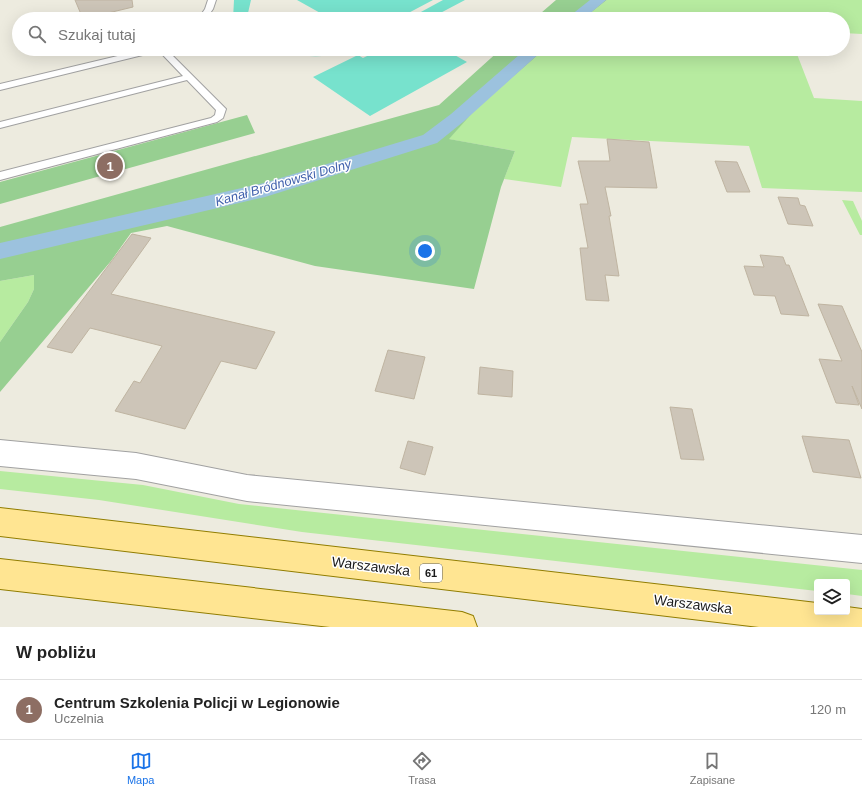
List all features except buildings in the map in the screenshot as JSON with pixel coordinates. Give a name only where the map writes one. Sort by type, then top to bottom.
[{"type":"main road","name":"Warszawska","points":[[0,522],[862,624]]},
{"type":"main road","points":[[0,574],[462,627]]},
{"type":"street","points":[[0,453],[136,466],[247,488],[862,549]]},
{"type":"lane","points":[[207,12],[212,0]]},
{"type":"lane","points":[[0,86],[130,56]]},
{"type":"lane","points":[[0,176],[214,120],[220,116],[221,110],[167,56]]},
{"type":"lane","points":[[0,124],[189,78]]},
{"type":"green space","points":[[556,0],[607,0],[592,12],[542,12]]},
{"type":"green space","points":[[607,0],[862,0],[862,34],[850,33],[850,12],[592,12]]},
{"type":"green space","points":[[493,56],[537,56],[475,110],[449,139],[515,151],[501,187],[474,289],[315,266],[167,226],[131,233],[111,261],[0,392],[0,342],[28,302],[34,289],[34,275],[0,281],[0,227],[439,105]]},
{"type":"green space","points":[[537,56],[798,56],[814,98],[862,101],[862,192],[762,188],[749,146],[572,137],[561,187],[504,179],[515,151],[448,139],[475,110]]},
{"type":"green space","points":[[247,115],[255,133],[0,204],[0,182]]},
{"type":"green space","points":[[842,200],[853,201],[862,221],[862,235],[860,235]]},
{"type":"green space","points":[[34,275],[34,289],[28,302],[0,342],[0,281]]},
{"type":"green space","points":[[0,471],[143,485],[239,504],[862,570],[862,596],[850,594],[850,579],[814,579],[814,591],[302,532],[99,500],[0,489]]},
{"type":"shaded area","points":[[234,0],[251,0],[248,12],[233,12]]},
{"type":"shaded area","points":[[297,0],[433,0],[410,12],[318,12]]},
{"type":"shaded area","points":[[443,0],[465,0],[442,12],[421,12]]},
{"type":"shaded area","points":[[356,56],[363,58],[367,56],[456,56],[467,62],[370,116],[313,77]]},
{"type":"waterway","name":"Kanał Bródnowski Dolny","points":[[583,12],[599,0]]},
{"type":"waterway","name":"Kanał Bródnowski Dolny","points":[[0,251],[265,190],[430,139],[457,118],[528,56]]},
{"type":"place","name":"Centrum Szkolenia Policji w Legionowie","points":[[110,166]]}]
